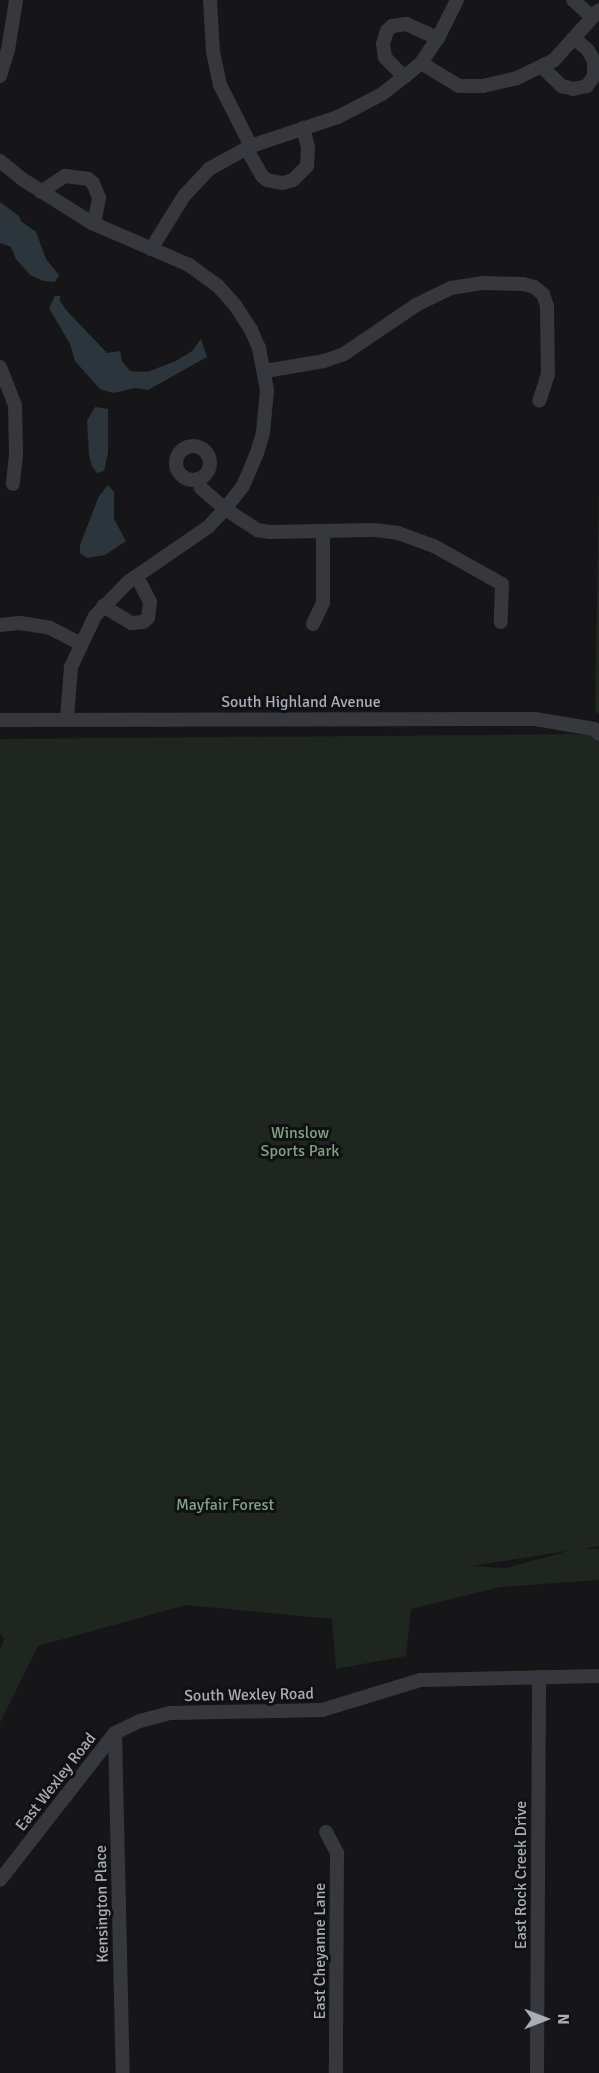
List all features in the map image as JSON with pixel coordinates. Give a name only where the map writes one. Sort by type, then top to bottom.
[{"type":"street","points":[[0,76],[8,50],[16,0]]},
{"type":"street","points":[[210,0],[213,52],[220,85],[262,176],[267,180],[283,183],[293,180],[307,166],[309,158],[303,128]]},
{"type":"street","points":[[151,249],[196,181],[223,159],[249,147],[338,117],[382,94],[422,63],[438,38],[457,0]]},
{"type":"street","points":[[422,63],[451,83],[469,87],[501,83],[542,67],[575,39],[595,14],[573,0]]},
{"type":"street","points":[[404,77],[385,57],[383,44],[387,31],[392,26],[406,24],[438,38]]},
{"type":"street","points":[[542,67],[562,86],[573,90],[587,86],[594,76],[594,61],[588,50],[575,39]]},
{"type":"street","points":[[0,161],[41,192],[94,224],[189,265],[226,294],[251,330],[264,371],[267,400],[263,433],[251,470],[225,509],[208,527],[137,576],[103,606],[80,643],[71,667],[67,718]]},
{"type":"street","points":[[41,192],[65,177],[88,179],[93,183],[99,198],[94,224]]},
{"type":"street","points":[[264,371],[324,361],[344,354],[416,305],[451,288],[482,283],[535,284],[543,294],[547,306],[548,374],[539,401]]},
{"type":"street","points":[[0,367],[15,405],[16,454],[13,484]]},
{"type":"street","points":[[198,479],[201,488],[225,509],[256,530],[398,533],[434,546],[502,584],[501,622]]},
{"type":"street","points":[[314,624],[323,603],[323,531]]},
{"type":"street","points":[[103,606],[131,623],[143,622],[148,618],[150,602],[137,576]]},
{"type":"street","points":[[0,625],[20,623],[50,628],[80,643]]},
{"type":"street","name":"South Highland Avenue","points":[[0,720],[67,718],[535,719],[594,729],[599,734]]},
{"type":"street","name":"South Wexley Road","points":[[115,1733],[140,1721],[170,1713],[322,1710],[421,1680],[599,1676]]},
{"type":"street","name":"East Rock Creek Drive","points":[[537,2073],[538,1677]]},
{"type":"street","name":"East Wexley Road","points":[[0,1880],[115,1733]]},
{"type":"street","name":"Kensington Place","points":[[115,1733],[123,2073]]},
{"type":"street","name":"East Cheyanne Lane","points":[[326,1832],[337,1853],[336,2073]]},
{"type":"green space","points":[[599,482],[599,714],[595,711]]},
{"type":"green space","name":"Winslow Sports Park","points":[[599,734],[599,1546],[583,1549],[599,1549],[599,1580],[500,1587],[411,1609],[406,1656],[336,1669],[332,1619],[186,1605],[38,1646],[0,1723],[0,1651],[4,1639],[0,1633],[0,739]],"holes":[[[568,1551],[506,1568],[471,1566]]]},
{"type":"shaded area","points":[[0,202],[36,232],[46,259],[59,275],[55,282],[44,281],[30,275],[16,259],[11,247],[0,243]]},
{"type":"shaded area","points":[[55,296],[60,296],[60,301],[67,311],[107,353],[120,351],[122,361],[130,371],[147,372],[176,361],[192,351],[201,339],[207,357],[148,390],[135,388],[113,393],[100,389],[75,361],[70,344],[49,308]]},
{"type":"shaded area","points":[[95,407],[108,409],[108,453],[104,471],[97,473],[89,455],[87,421]]},
{"type":"shaded area","points":[[108,485],[114,492],[114,519],[126,541],[105,555],[87,558],[80,553],[80,545],[99,496]]},
{"type":"park label","name":"Mayfair Forest","points":[[225,1505]]}]
